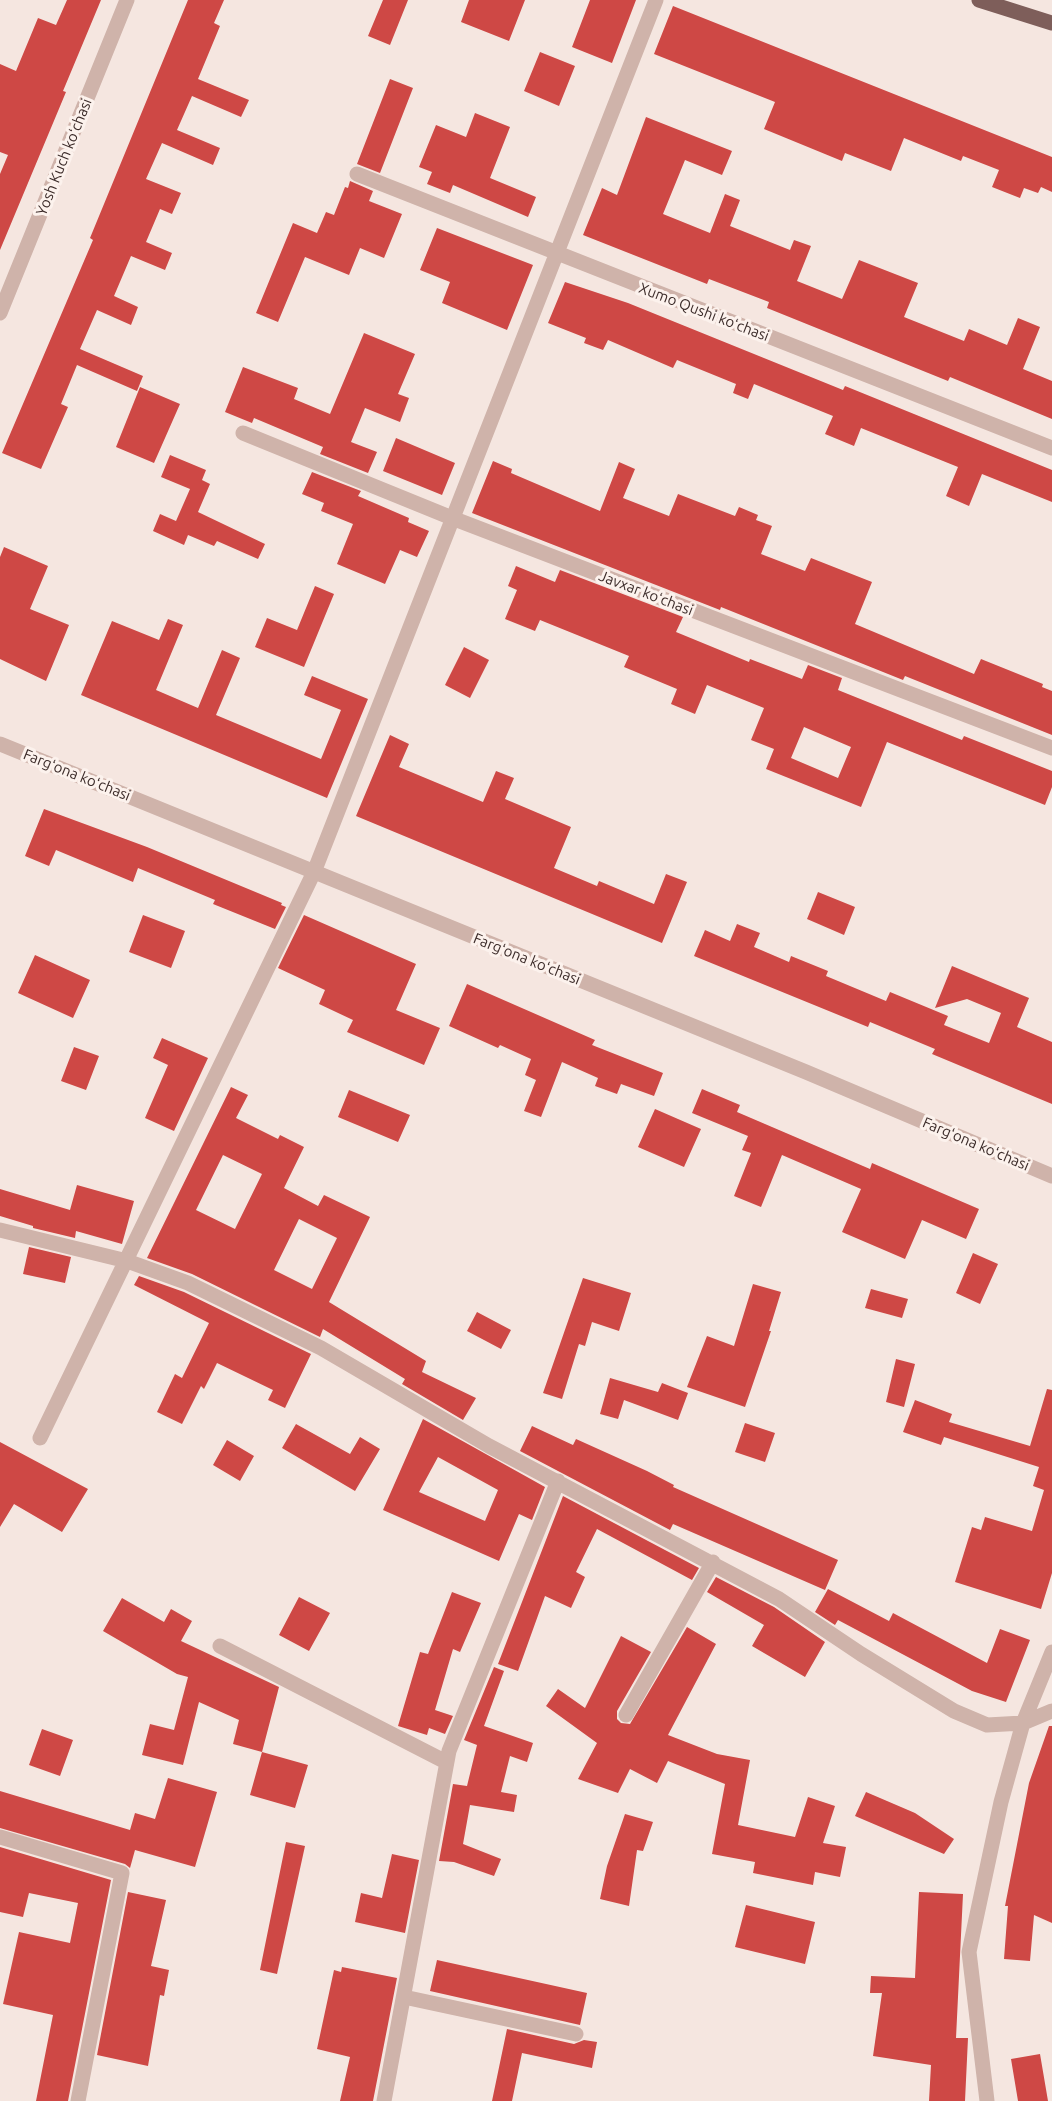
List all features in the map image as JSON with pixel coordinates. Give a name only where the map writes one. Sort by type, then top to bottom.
[{"type":"main road","points":[[979,0],[1052,23]]},
{"type":"street","name":"Yosh Kuch koʻchasi","points":[[0,313],[127,0]]},
{"type":"street","points":[[40,1437],[314,872],[656,0]]},
{"type":"street","name":"Xumo Qushi koʻchasi","points":[[357,174],[1052,448]]},
{"type":"street","name":"Javxar koʻchasi","points":[[243,433],[452,518],[1052,748]]},
{"type":"street","name":"Fargʻona koʻchasi","points":[[0,744],[806,1072],[1052,1176]]},
{"type":"street","points":[[0,1230],[127,1261],[188,1283],[321,1348],[489,1446],[713,1562],[779,1599],[861,1654],[954,1711],[987,1725],[1023,1723],[1052,1711]]},
{"type":"street","points":[[384,2101],[446,1762],[558,1481]]},
{"type":"street","points":[[626,1715],[713,1562]]},
{"type":"street","points":[[220,1646],[446,1762]]},
{"type":"street","points":[[987,2101],[969,1952],[1001,1802],[1023,1723],[1052,1652]]},
{"type":"street","points":[[0,1837],[122,1873],[78,2101]]},
{"type":"street","points":[[404,1996],[576,2034]]},
{"type":"building","points":[[67,0],[101,0],[63,91],[66,92],[0,250],[0,174],[8,155],[0,152],[0,64],[16,71],[38,18],[56,25]]},
{"type":"building","points":[[188,0],[224,0],[214,23],[220,26],[198,79],[249,100],[241,117],[192,96],[177,130],[220,148],[213,165],[162,143],[146,179],[181,193],[172,214],[160,209],[146,242],[172,253],[165,270],[131,256],[114,296],[138,307],[131,325],[97,310],[80,349],[143,376],[137,391],[77,365],[61,404],[68,407],[41,469],[2,453],[93,240],[90,238]]},
{"type":"building","points":[[383,0],[408,0],[390,45],[368,36]]},
{"type":"building","points":[[469,0],[525,0],[509,41],[461,22]]},
{"type":"building","points":[[590,0],[636,0],[612,63],[572,47]]},
{"type":"building","points":[[673,6],[1052,157],[1052,192],[1041,187],[1038,193],[1024,188],[1020,198],[992,187],[999,170],[963,156],[961,161],[904,138],[891,171],[845,153],[842,161],[764,129],[775,102],[654,54]]},
{"type":"building","points":[[540,52],[575,66],[559,106],[524,91]]},
{"type":"building","points":[[390,79],[413,88],[380,173],[357,164]]},
{"type":"building","points":[[475,113],[510,127],[490,178],[536,197],[528,217],[453,185],[450,193],[427,184],[432,172],[419,167],[436,125],[466,137]]},
{"type":"building","points":[[646,117],[732,151],[722,175],[685,160],[663,214],[710,233],[725,194],[740,200],[730,226],[790,250],[794,240],[811,246],[797,281],[842,299],[859,260],[918,283],[904,317],[964,341],[969,329],[1007,345],[1018,318],[1040,327],[1023,369],[1052,381],[1052,419],[950,377],[948,381],[767,308],[769,302],[709,279],[707,284],[583,235],[602,188],[617,195]]},
{"type":"building","points":[[350,181],[373,191],[369,201],[402,214],[384,258],[360,248],[349,275],[305,257],[278,322],[256,313],[293,223],[317,233],[326,212],[334,215],[345,187],[348,188]]},
{"type":"building","points":[[437,228],[533,265],[507,330],[442,303],[450,282],[420,270]]},
{"type":"building","points":[[565,282],[628,303],[843,390],[845,386],[1052,470],[1052,502],[982,474],[969,506],[946,496],[958,467],[861,428],[854,446],[825,434],[833,416],[754,384],[748,399],[733,393],[736,384],[677,360],[673,368],[608,340],[603,350],[584,343],[586,338],[548,323]]},
{"type":"building","points":[[364,333],[415,354],[398,394],[409,398],[400,422],[365,408],[351,442],[377,452],[368,473],[320,454],[323,447],[254,418],[252,423],[225,412],[243,367],[298,388],[294,399],[330,414]]},
{"type":"building","points":[[140,387],[180,404],[154,463],[116,447]]},
{"type":"building","points":[[396,438],[455,463],[442,495],[383,471]]},
{"type":"building","points":[[170,455],[206,470],[202,480],[210,484],[198,512],[265,544],[258,559],[217,541],[214,546],[188,535],[184,545],[153,531],[160,514],[176,521],[190,489],[161,477]]},
{"type":"building","points":[[493,461],[512,469],[511,473],[600,511],[619,462],[635,469],[623,498],[669,516],[678,494],[735,516],[739,507],[758,515],[756,520],[772,526],[761,554],[805,571],[811,558],[872,582],[855,624],[974,674],[981,659],[1043,684],[1042,687],[1052,691],[1052,735],[905,676],[903,680],[721,607],[720,610],[472,513]]},
{"type":"building","points":[[312,472],[361,491],[358,496],[409,518],[408,522],[429,531],[417,557],[400,550],[385,584],[337,564],[353,524],[321,511],[324,503],[302,494]]},
{"type":"building","points":[[4,547],[48,566],[30,609],[69,625],[46,681],[0,659],[0,557]]},
{"type":"building","points":[[516,566],[555,582],[560,570],[683,617],[676,632],[749,662],[750,659],[802,679],[808,665],[842,678],[838,690],[962,740],[964,736],[1052,771],[1052,787],[1045,805],[887,742],[861,807],[766,769],[774,749],[751,740],[764,708],[707,685],[695,714],[671,704],[677,689],[624,667],[629,656],[540,620],[535,631],[505,619],[517,590],[508,586]],"holes":[[[804,727],[851,747],[838,778],[791,758]]]},
{"type":"building","points":[[315,586],[334,594],[304,667],[255,647],[267,618],[297,630]]},
{"type":"building","points":[[168,619],[183,625],[156,690],[198,708],[222,650],[240,658],[216,715],[321,759],[341,710],[304,695],[312,676],[368,699],[327,798],[81,695],[112,621],[159,640]]},
{"type":"building","points":[[464,647],[489,660],[470,698],[445,685]]},
{"type":"building","points":[[390,735],[409,744],[399,767],[483,802],[496,771],[514,778],[505,799],[571,827],[554,868],[597,886],[599,881],[654,904],[666,874],[687,882],[662,943],[356,816]]},
{"type":"building","points":[[44,809],[147,847],[282,903],[281,905],[286,907],[275,929],[213,904],[215,900],[138,868],[133,882],[56,850],[49,866],[25,856]]},
{"type":"building","points":[[818,892],[855,907],[844,935],[807,919]]},
{"type":"building","points":[[143,915],[185,931],[171,968],[129,952]]},
{"type":"building","points":[[304,915],[416,964],[396,1010],[440,1028],[424,1065],[347,1032],[353,1020],[319,1004],[325,990],[278,968]]},
{"type":"building","points":[[737,924],[760,933],[754,947],[789,962],[791,956],[828,971],[826,976],[886,1001],[890,992],[948,1016],[944,1025],[989,1043],[1001,1013],[967,999],[935,1008],[952,966],[1029,998],[1017,1027],[1052,1042],[1052,1104],[932,1054],[935,1049],[870,1022],[868,1027],[694,956],[705,930],[730,941]]},
{"type":"building","points":[[35,955],[90,980],[73,1018],[18,993]]},
{"type":"building","points":[[467,984],[595,1040],[592,1045],[663,1073],[654,1096],[621,1084],[617,1094],[595,1086],[598,1078],[562,1062],[541,1117],[524,1111],[536,1080],[525,1075],[531,1059],[500,1045],[498,1048],[449,1026]]},
{"type":"building","points":[[162,1038],[208,1058],[174,1131],[145,1118],[168,1065],[153,1058]]},
{"type":"building","points":[[74,1047],[99,1056],[86,1090],[61,1081]]},
{"type":"building","points":[[231,1087],[248,1095],[236,1118],[278,1139],[280,1135],[304,1147],[284,1188],[318,1206],[324,1195],[370,1217],[329,1302],[426,1361],[422,1372],[476,1398],[463,1420],[402,1384],[405,1379],[323,1329],[320,1337],[192,1274],[147,1258]],"holes":[[[223,1155],[262,1174],[235,1229],[196,1210]],[[299,1219],[337,1238],[312,1289],[274,1270]]]},
{"type":"building","points":[[702,1089],[740,1105],[737,1112],[870,1169],[872,1163],[979,1209],[966,1239],[922,1220],[905,1259],[842,1232],[861,1189],[782,1155],[761,1207],[734,1196],[751,1153],[742,1150],[748,1136],[692,1113]]},
{"type":"building","points":[[349,1090],[410,1115],[398,1142],[338,1117]]},
{"type":"building","points":[[655,1109],[701,1129],[684,1167],[638,1147]]},
{"type":"building","points":[[77,1185],[134,1201],[122,1244],[76,1231],[75,1238],[33,1228],[33,1226],[0,1216],[0,1189],[70,1210]]},
{"type":"building","points":[[29,1247],[71,1257],[65,1283],[23,1274]]},
{"type":"building","points":[[973,1253],[998,1264],[980,1304],[956,1293]]},
{"type":"building","points":[[139,1276],[184,1292],[311,1354],[285,1408],[268,1400],[273,1390],[217,1363],[204,1389],[201,1386],[182,1424],[157,1412],[175,1374],[182,1378],[209,1323],[134,1285]]},
{"type":"building","points":[[583,1278],[631,1293],[619,1331],[592,1322],[585,1346],[579,1344],[562,1399],[543,1393]]},
{"type":"building","points":[[753,1284],[781,1292],[769,1331],[771,1331],[745,1407],[687,1387],[707,1336],[734,1346]]},
{"type":"building","points":[[871,1289],[908,1299],[902,1318],[865,1308]]},
{"type":"building","points":[[477,1312],[511,1330],[501,1349],[467,1331]]},
{"type":"building","points":[[896,1359],[915,1364],[904,1407],[886,1402]]},
{"type":"building","points":[[610,1378],[658,1392],[662,1383],[688,1393],[678,1420],[624,1400],[618,1419],[600,1414]]},
{"type":"building","points":[[1047,1389],[1052,1390],[1052,1573],[1041,1609],[955,1582],[972,1527],[981,1530],[985,1517],[1032,1531],[1044,1490],[1033,1486],[1039,1467],[944,1437],[941,1445],[903,1432],[915,1400],[952,1414],[949,1422],[1030,1446]]},
{"type":"building","points":[[423,1419],[545,1487],[532,1520],[519,1514],[499,1561],[383,1510]],"holes":[[[438,1457],[498,1490],[485,1521],[419,1492]]]},
{"type":"building","points":[[745,1423],[775,1433],[765,1462],[735,1452]]},
{"type":"building","points":[[296,1424],[350,1454],[360,1437],[380,1449],[355,1491],[282,1448]]},
{"type":"building","points":[[532,1426],[573,1445],[576,1439],[647,1471],[674,1485],[673,1487],[838,1560],[825,1590],[673,1524],[670,1530],[520,1451]]},
{"type":"building","points":[[227,1440],[254,1456],[240,1481],[213,1465]]},
{"type":"building","points":[[0,1442],[88,1489],[62,1532],[14,1504],[0,1527]]},
{"type":"building","points":[[563,1496],[699,1568],[692,1580],[597,1529],[576,1572],[585,1577],[571,1608],[545,1596],[518,1671],[498,1664]]},
{"type":"building","points":[[716,1577],[774,1607],[825,1642],[805,1677],[752,1646],[764,1625],[707,1592]]},
{"type":"building","points":[[828,1589],[889,1621],[893,1613],[987,1663],[1000,1629],[1030,1640],[1006,1702],[972,1691],[838,1620],[835,1625],[815,1612]]},
{"type":"building","points":[[452,1592],[481,1603],[460,1652],[453,1649],[435,1710],[453,1716],[445,1734],[429,1728],[427,1735],[398,1726],[420,1652],[428,1654]]},
{"type":"building","points":[[299,1597],[330,1613],[309,1651],[279,1635]]},
{"type":"building","points":[[122,1598],[164,1622],[171,1609],[192,1621],[181,1641],[279,1687],[262,1752],[233,1744],[239,1720],[199,1702],[183,1765],[142,1755],[150,1724],[174,1730],[188,1677],[177,1674],[103,1631]]},
{"type":"building","points":[[687,1627],[716,1644],[668,1735],[717,1754],[750,1760],[738,1825],[795,1837],[808,1797],[835,1806],[823,1843],[846,1847],[840,1877],[815,1872],[813,1885],[753,1873],[755,1862],[712,1854],[725,1784],[668,1761],[657,1783],[630,1769],[618,1793],[578,1779],[597,1743],[546,1706],[558,1689],[585,1708],[621,1636],[651,1652],[617,1711],[617,1719],[621,1723],[630,1724]]},
{"type":"building","points":[[494,1667],[504,1671],[484,1726],[533,1743],[527,1762],[510,1756],[501,1792],[517,1795],[514,1812],[470,1805],[463,1844],[501,1859],[494,1876],[454,1862],[439,1861],[453,1784],[467,1786],[477,1745],[464,1740]]},
{"type":"building","points":[[1049,1726],[1052,1726],[1052,1923],[1034,1915],[1030,1961],[1004,1959],[1008,1906],[1005,1906],[1029,1783]]},
{"type":"building","points":[[42,1729],[73,1740],[60,1776],[29,1765]]},
{"type":"building","points":[[262,1752],[308,1765],[295,1808],[250,1795]]},
{"type":"building","points":[[168,1778],[217,1792],[195,1867],[135,1850],[130,1868],[125,1864],[0,1828],[0,1791],[130,1830],[135,1813],[155,1819]]},
{"type":"building","points":[[866,1792],[915,1813],[954,1839],[944,1854],[855,1816]]},
{"type":"building","points":[[625,1814],[653,1822],[643,1851],[637,1850],[629,1906],[600,1899],[607,1866]]},
{"type":"building","points":[[286,1842],[305,1846],[277,1974],[260,1970]]},
{"type":"building","points":[[0,1847],[111,1880],[68,2101],[36,2101],[53,2015],[3,2004],[19,1932],[70,1943],[78,1903],[29,1893],[23,1917],[0,1912]]},
{"type":"building","points":[[392,1854],[419,1860],[405,1933],[355,1922],[361,1893],[382,1898]]},
{"type":"building","points":[[128,1892],[166,1900],[151,1966],[169,1970],[164,1996],[160,1995],[148,2066],[97,2055]]},
{"type":"building","points":[[919,1892],[963,1894],[956,2038],[968,2038],[965,2101],[929,2101],[931,2065],[873,2056],[882,1993],[870,1993],[871,1976],[915,1978]]},
{"type":"building","points":[[746,1905],[815,1922],[805,1964],[735,1947]]},
{"type":"building","points":[[437,1960],[587,1993],[580,2025],[430,1991]]},
{"type":"building","points":[[342,1967],[397,1978],[373,2101],[340,2101],[350,2057],[317,2049],[334,1970],[341,1972]]},
{"type":"building","points":[[507,2029],[574,2044],[584,2040],[597,2042],[592,2068],[522,2053],[512,2101],[492,2101]]},
{"type":"building","points":[[1040,2054],[1048,2101],[1018,2101],[1011,2059]]}]
